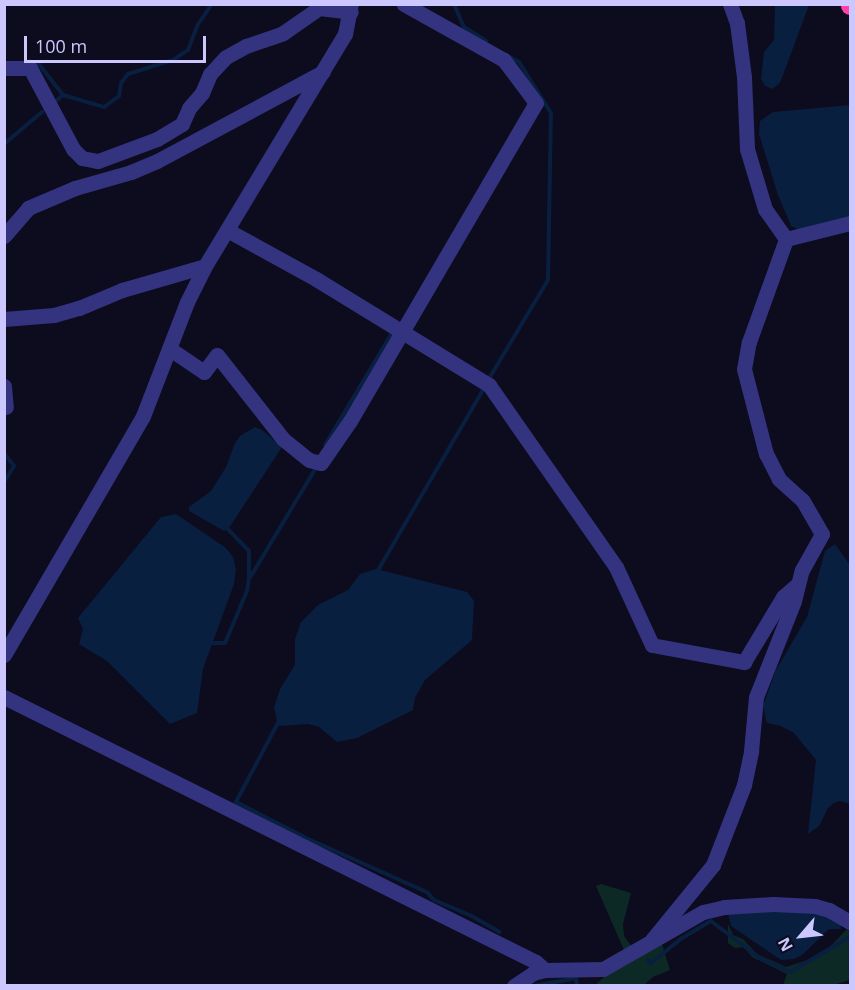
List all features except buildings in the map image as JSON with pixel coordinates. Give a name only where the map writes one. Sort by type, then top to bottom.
[{"type":"street","points":[[171,349],[204,372],[217,355],[283,439],[309,460],[321,463],[350,421],[536,103],[504,60],[404,4]]},
{"type":"street","points":[[730,4],[737,23],[744,77],[747,149],[765,209],[786,239]]},
{"type":"street","points":[[4,68],[30,68],[73,149],[82,158],[98,161],[157,139],[182,124],[189,108],[202,93],[210,74],[226,57],[246,46],[283,33],[319,8],[351,8],[345,34],[205,267],[187,302],[171,349],[143,416],[4,655]]},
{"type":"street","points":[[4,236],[28,208],[75,188],[131,172],[157,161],[323,72]]},
{"type":"street","points":[[786,239],[850,223]]},
{"type":"street","points":[[227,230],[316,279],[492,390],[616,567],[652,645],[744,662],[783,597],[797,585]]},
{"type":"street","points":[[651,941],[713,865],[744,785],[751,751],[756,697],[794,602],[797,585],[822,534],[802,500],[779,479],[766,454],[744,369],[749,342],[786,239]]},
{"type":"street","points":[[4,319],[54,315],[79,308],[122,290],[205,267]]},
{"type":"street","points":[[4,386],[6,407]]},
{"type":"street","points":[[4,697],[526,957],[545,970]]},
{"type":"street","points":[[514,986],[533,973],[545,970],[603,969],[703,912],[724,907],[815,906],[829,910],[850,922]]},
{"type":"green space","points":[[601,884],[631,893],[623,924],[624,936],[632,947],[624,950],[596,886]]},
{"type":"green space","points":[[728,924],[733,935],[743,939],[757,954],[786,967],[821,956],[848,928],[850,929],[850,980],[833,985],[783,985],[787,974],[752,957],[744,947],[735,948],[728,943]]},
{"type":"green space","points":[[662,944],[670,970],[653,977],[644,985],[594,986],[605,976]]},
{"type":"water","points":[[775,5],[809,5],[780,83],[772,89],[765,86],[761,79],[764,52],[774,40]]},
{"type":"water","points":[[850,105],[850,218],[800,230],[791,226],[778,195],[759,134],[760,121],[773,112]]},
{"type":"water","points":[[255,427],[282,447],[229,528],[224,531],[189,511],[189,507],[211,491],[226,467],[235,443],[240,436]]},
{"type":"water","points":[[176,514],[226,548],[233,557],[236,570],[234,584],[203,669],[197,713],[170,724],[107,661],[79,644],[83,629],[78,618],[161,517]]},
{"type":"water","points":[[835,544],[850,565],[850,804],[840,801],[834,803],[828,808],[819,826],[808,834],[816,760],[794,733],[781,726],[767,723],[763,706],[776,670],[807,617],[825,551]]},
{"type":"water","points":[[376,569],[467,592],[474,601],[472,640],[425,680],[415,698],[413,710],[357,738],[337,742],[319,727],[308,724],[278,726],[274,707],[280,689],[295,665],[295,639],[301,622],[318,605],[348,590],[360,574]]},
{"type":"water","points":[[771,911],[823,914],[840,921],[841,929],[829,929],[802,955],[794,959],[781,960],[731,926],[728,913]]},
{"type":"waterway","points":[[56,101],[63,95],[104,107],[119,96],[121,83],[128,74],[173,60],[188,50],[197,26],[212,4]]},
{"type":"waterway","points":[[454,4],[464,27],[486,41]]},
{"type":"waterway","points":[[490,377],[548,280],[551,113],[519,62],[510,57]]},
{"type":"waterway","points":[[29,61],[38,63],[63,95]]},
{"type":"waterway","points":[[4,144],[42,112]]},
{"type":"waterway","points":[[325,445],[392,333]]},
{"type":"waterway","points":[[377,572],[484,388]]},
{"type":"waterway","points":[[4,453],[14,466],[4,482]]},
{"type":"waterway","points":[[251,576],[316,468]]},
{"type":"waterway","points":[[210,643],[225,643],[247,591],[249,579],[249,551],[224,525]]},
{"type":"waterway","points":[[279,721],[236,802],[306,838],[427,892],[434,900],[470,915],[499,932]]},
{"type":"waterway","points":[[648,960],[651,963],[679,940],[711,921],[760,958],[790,972],[850,937]]},
{"type":"waterway","points":[[534,986],[576,978],[577,986]]}]
